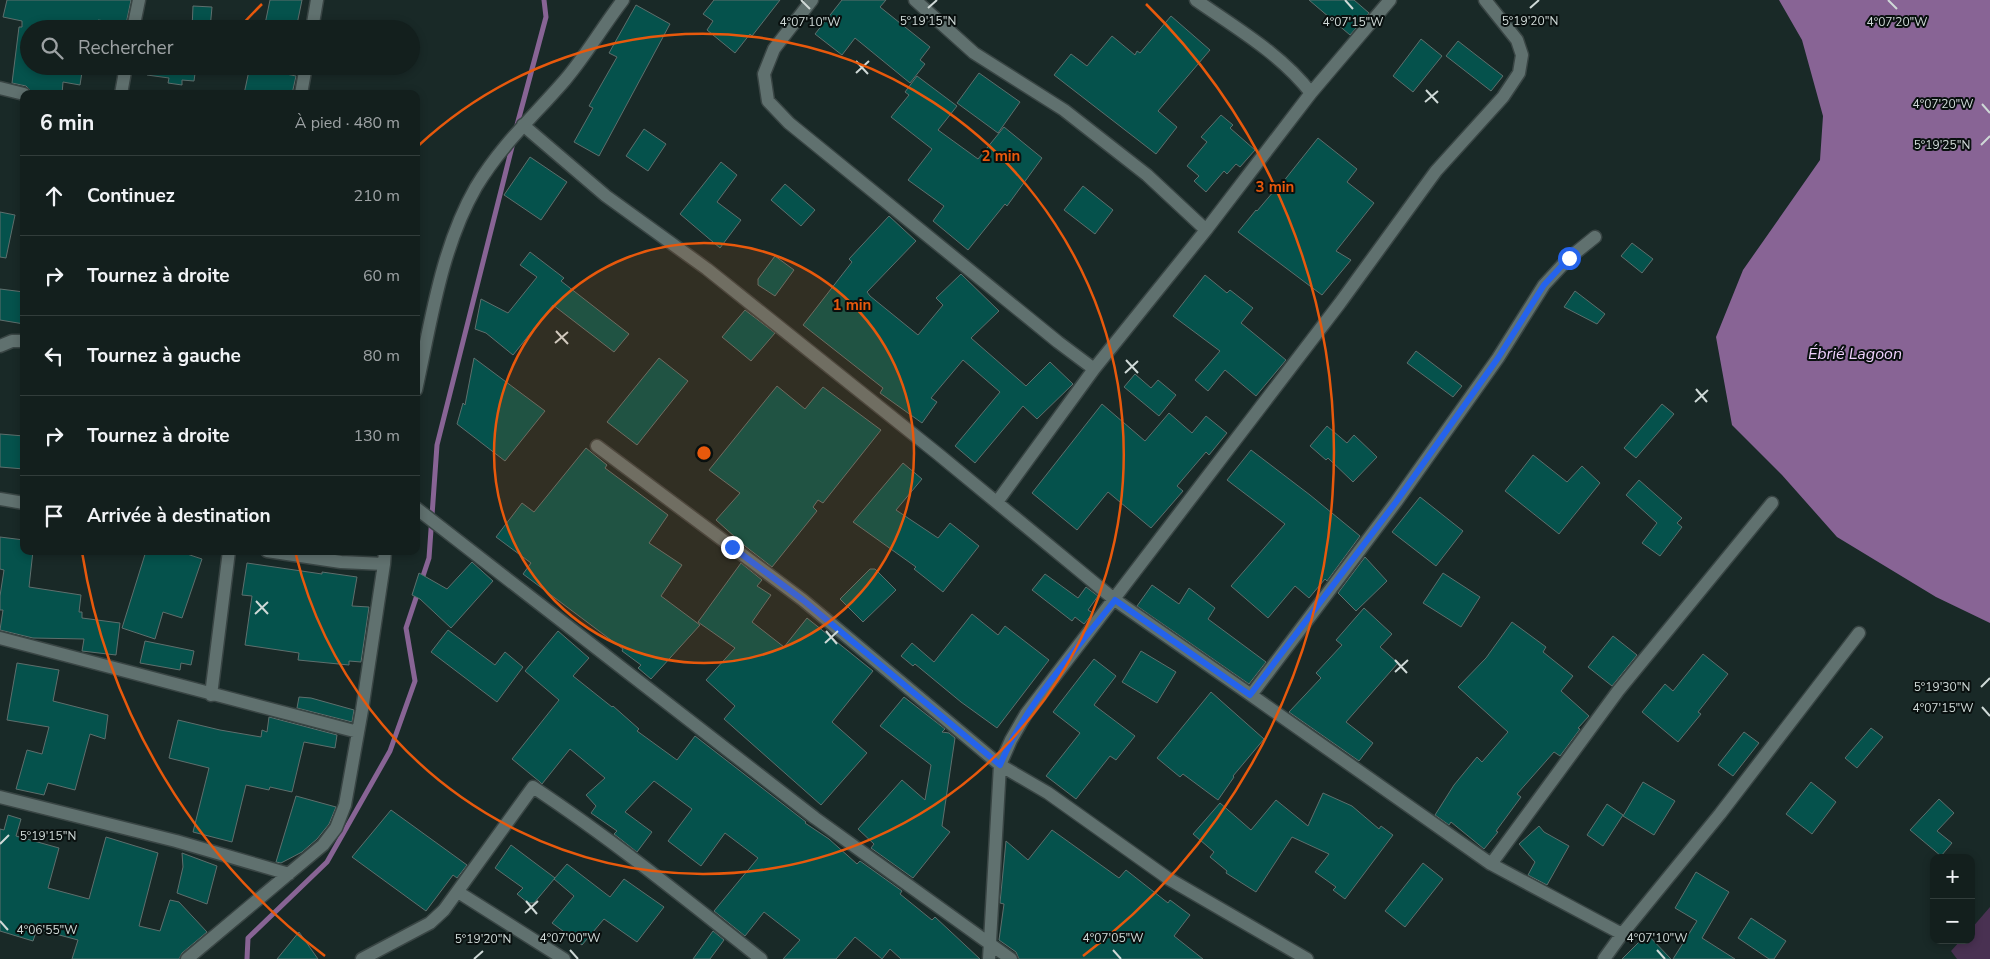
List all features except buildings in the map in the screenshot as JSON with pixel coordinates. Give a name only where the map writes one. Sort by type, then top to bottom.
[{"type":"street","points":[[135,20],[138,0]]},
{"type":"street","points":[[314,20],[317,0]]},
{"type":"street","points":[[420,373],[443,273],[456,231],[476,189],[504,146],[577,65],[623,0]]},
{"type":"street","points":[[812,0],[774,50],[764,74],[768,101],[797,129],[1058,342],[1094,369]]},
{"type":"street","points":[[915,0],[974,53],[1064,110],[1146,175],[1206,230]]},
{"type":"street","points":[[1196,0],[1280,59],[1298,75],[1311,93]]},
{"type":"street","points":[[997,502],[1094,369],[1206,230],[1311,93],[1390,0]]},
{"type":"street","points":[[989,959],[1000,765],[1011,740],[1026,714],[1340,304],[1436,171],[1503,97],[1519,73],[1522,55],[1517,40],[1485,0]]},
{"type":"street","points":[[122,90],[124,75]]},
{"type":"street","points":[[302,90],[304,75]]},
{"type":"street","points":[[0,88],[20,93]]},
{"type":"street","points":[[523,125],[606,196],[707,269],[997,502],[1115,600],[1491,864],[1622,934]]},
{"type":"street","points":[[1250,695],[1396,502],[1498,358],[1544,285],[1569,258],[1595,237]]},
{"type":"street","points":[[0,346],[12,341],[20,341]]},
{"type":"street","points":[[597,446],[803,600],[1000,765],[1048,793],[1169,879],[1307,959]]},
{"type":"street","points":[[0,499],[20,502]]},
{"type":"street","points":[[1491,864],[1618,691],[1772,503]]},
{"type":"street","points":[[420,511],[815,818],[1011,959]]},
{"type":"street","points":[[211,695],[228,555]]},
{"type":"street","points":[[294,555],[341,562],[384,564]]},
{"type":"street","points":[[187,959],[323,845],[336,828],[345,805],[385,555]]},
{"type":"street","points":[[1604,959],[1622,934],[1720,814],[1859,633]]},
{"type":"street","points":[[0,638],[211,695],[358,732]]},
{"type":"street","points":[[362,959],[430,923],[458,892],[533,787],[578,818],[761,959]]},
{"type":"street","points":[[0,797],[176,841],[289,874]]},
{"type":"street","points":[[458,892],[564,959]]},
{"type":"shaded area","points":[[1990,907],[1990,959],[1957,959],[1951,951],[1957,944],[1975,944],[1975,924]]},
{"type":"water","name":"Ébrié Lagoon","points":[[1779,0],[1990,0],[1990,623],[1936,597],[1837,537],[1782,475],[1732,425],[1716,337],[1743,270],[1820,160],[1823,116],[1802,40]]},
{"type":"waterway","points":[[517,125],[546,17],[544,0]]},
{"type":"waterway","points":[[421,582],[429,558],[437,445],[513,143]]},
{"type":"waterway","points":[[247,959],[248,938],[327,862],[390,751],[415,681],[406,628],[418,592]]},
{"type":"route","points":[[732,547],[803,600],[1000,765],[1011,740],[1026,714],[1115,600],[1250,695],[1396,502],[1498,358],[1544,285],[1569,258]]}]
